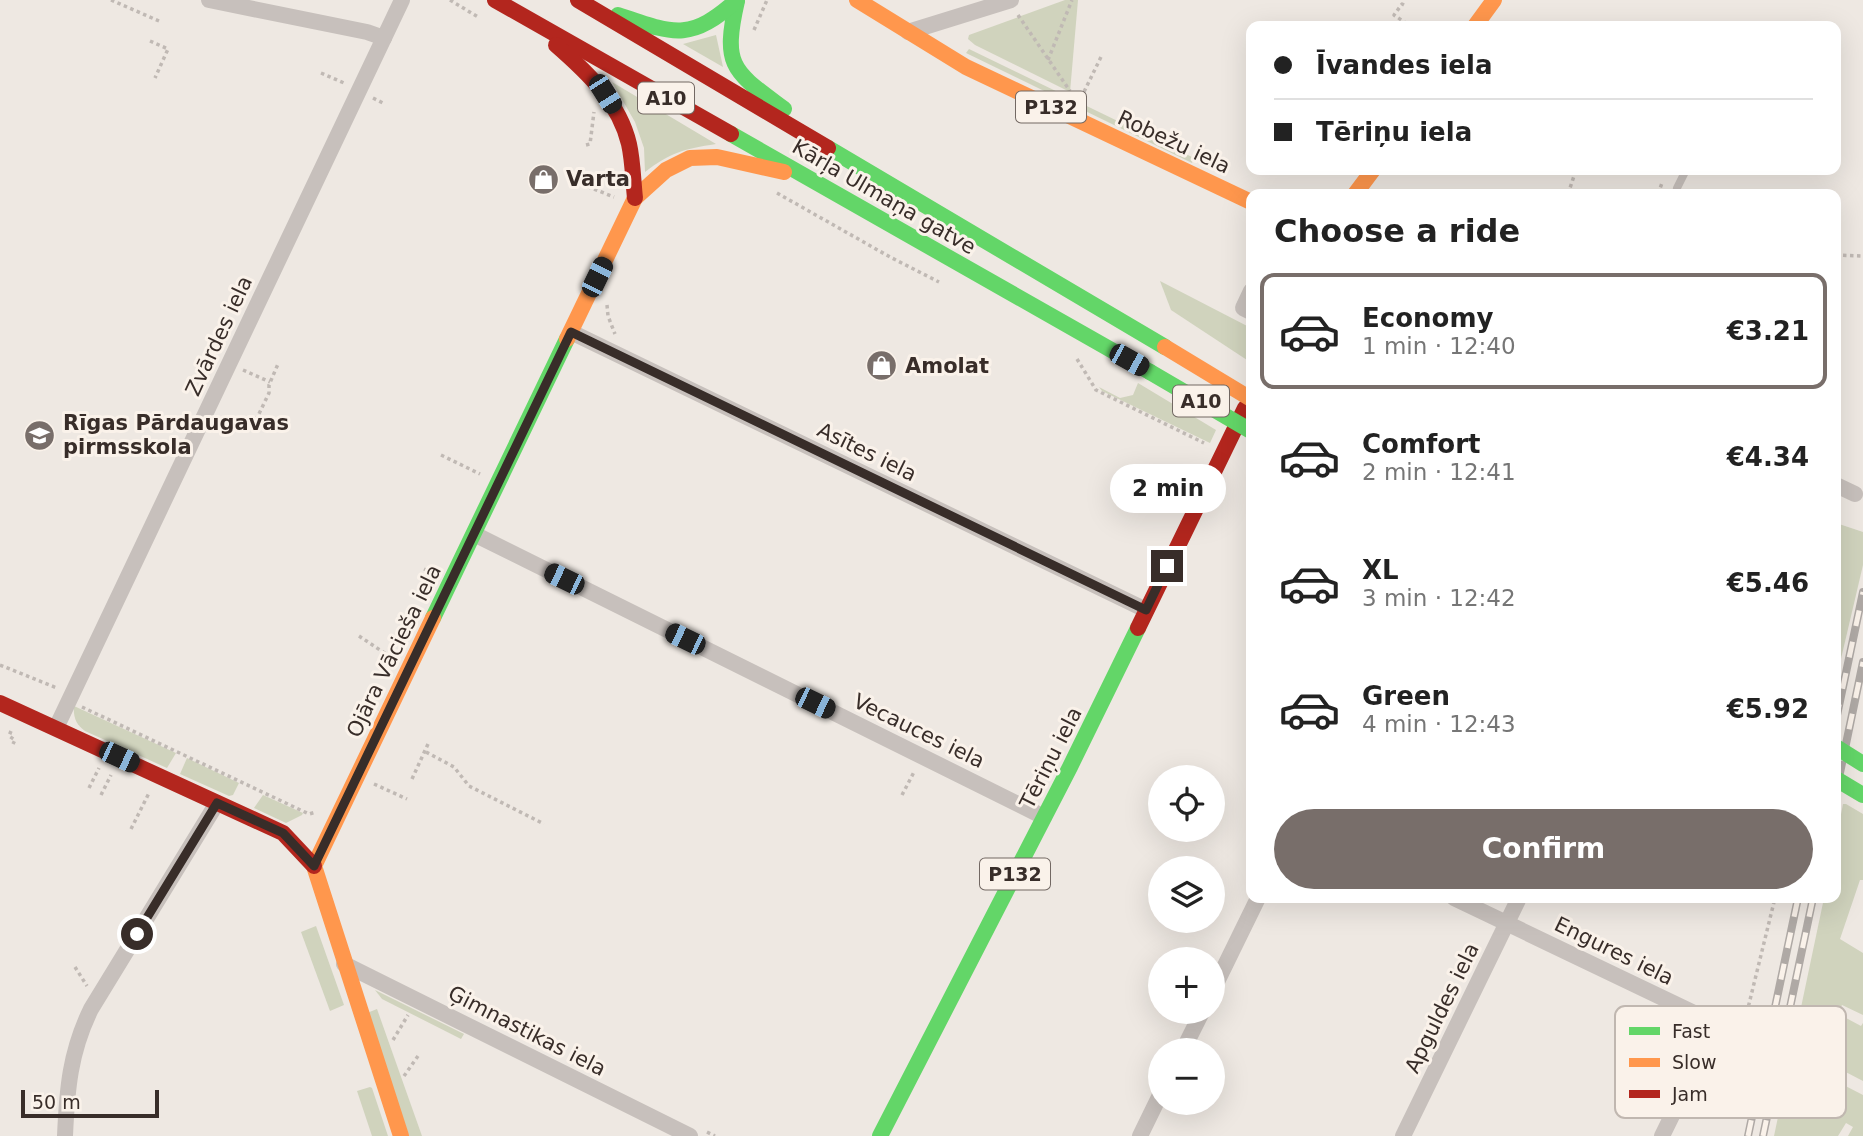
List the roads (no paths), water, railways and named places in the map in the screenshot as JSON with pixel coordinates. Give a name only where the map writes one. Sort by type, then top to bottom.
[{"type":"main road","name":"Kārļa Ulmaņa gatve","points":[[495,0],[1246,428]]},
{"type":"main road","points":[[582,3],[664,30],[694,31],[711,23],[737,0]]},
{"type":"main road","points":[[737,0],[730,38],[732,58],[740,75],[845,157]]},
{"type":"main road","name":"Robežu iela","points":[[857,0],[966,67],[1246,200]]},
{"type":"main road","points":[[1479,21],[1494,0]]},
{"type":"main road","name":"Kārļa Ulmaņa gatve","points":[[582,3],[1246,394]]},
{"type":"main road","points":[[524,18],[584,69],[616,113],[629,142],[635,198]]},
{"type":"main road","name":"Ojāra Vācieša iela","points":[[314,866],[635,198],[664,172],[677,163],[691,159],[717,156],[807,178]]},
{"type":"main road","name":"Tēriņu iela","points":[[880,1136],[1133,641],[1246,407]]},
{"type":"main road","points":[[0,703],[283,833],[314,866],[401,1136]]},
{"type":"main road","points":[[1841,750],[1863,764]]},
{"type":"main road","points":[[1841,782],[1863,795]]},
{"type":"street","points":[[209,0],[367,32],[384,38]]},
{"type":"street","name":"Zvārdes iela","points":[[56,728],[402,0]]},
{"type":"street","points":[[908,32],[989,4],[1015,7]]},
{"type":"street","name":"Asītes iela","points":[[571,332],[1146,610]]},
{"type":"street","points":[[1841,487],[1855,494]]},
{"type":"street","name":"Vecauces iela","points":[[474,534],[1044,817]]},
{"type":"street","points":[[65,1136],[74,1049],[82,1027],[217,803]]},
{"type":"street","points":[[1225,965],[1256,903]]},
{"type":"street","name":"Engures iela","points":[[1465,903],[1686,1006]]},
{"type":"street","name":"Apguldes iela","points":[[1403,1136],[1517,903]]},
{"type":"street","name":"Ģimnastikas iela","points":[[344,964],[690,1136]]},
{"type":"street","points":[[1140,1136],[1150,1115]]},
{"type":"street","name":"Engures iela","points":[[1662,1136],[1672,1118]]},
{"type":"lane","points":[[1677,188],[1684,175]]},
{"type":"railway","points":[[1841,696],[1863,592]]},
{"type":"railway","points":[[1841,768],[1863,662]]},
{"type":"railway","points":[[1775,1006],[1797,903]]},
{"type":"railway","points":[[1790,1006],[1812,903]]},
{"type":"railway","points":[[1748,1136],[1752,1118]]},
{"type":"railway","points":[[1763,1136],[1767,1118]]},
{"type":"place","name":"Varta","points":[[543,179]]},
{"type":"place","name":"Amolat","points":[[882,366]]},
{"type":"place","name":"Rīgas Pārdaugavas pirmsskola","points":[[40,435]]}]
